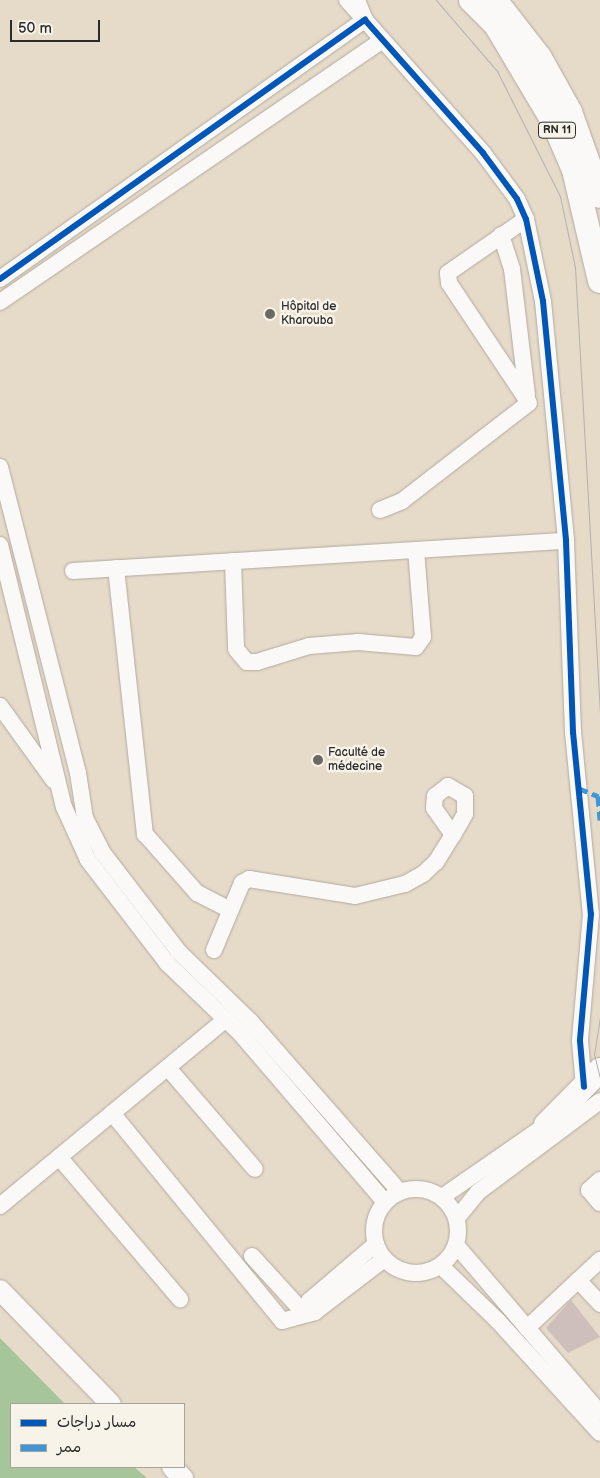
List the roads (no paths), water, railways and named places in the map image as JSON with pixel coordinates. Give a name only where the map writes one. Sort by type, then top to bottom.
[{"type":"highway","name":"RN 11","points":[[470,0],[496,25],[553,121],[574,170],[600,281]]},
{"type":"highway","name":"RN 11","points":[[495,0],[540,58],[570,112],[600,196]]},
{"type":"highway","points":[[546,1124],[595,1092],[600,1070]]},
{"type":"main road","points":[[0,1290],[110,1403]]},
{"type":"main road","points":[[173,1468],[183,1478]]},
{"type":"street","points":[[347,0],[484,153],[526,219],[543,301],[566,541],[573,732],[591,914],[580,1041],[595,1092],[478,1192],[457,1218],[456,1245],[441,1266],[416,1274],[398,1270],[384,1259],[376,1244],[376,1217],[385,1202],[400,1192],[426,1190],[442,1197],[457,1218]]},
{"type":"street","points":[[357,0],[365,20]]},
{"type":"street","points":[[0,279],[189,143],[365,20]]},
{"type":"street","points":[[0,302],[201,162],[382,40]]},
{"type":"street","points":[[189,143],[201,162]]},
{"type":"street","points":[[526,219],[452,268],[449,283],[527,395]]},
{"type":"street","points":[[380,510],[402,501],[526,409],[530,403],[527,395],[512,270],[501,235]]},
{"type":"street","points":[[0,467],[83,803],[102,852],[146,912],[201,976],[251,1022],[400,1192]]},
{"type":"street","points":[[73,571],[566,541]]},
{"type":"street","points":[[0,545],[64,807],[74,835],[108,891],[167,963],[225,1020],[385,1202]]},
{"type":"street","points":[[233,561],[236,649],[247,662],[257,662],[309,646],[358,642],[416,647],[423,637],[416,550]]},
{"type":"street","points":[[116,568],[145,834],[197,893],[230,910]]},
{"type":"street","points":[[0,706],[60,789]]},
{"type":"street","points":[[64,807],[83,803]]},
{"type":"street","points":[[214,950],[242,883],[249,879],[355,896],[405,884],[436,862],[453,835]]},
{"type":"street","points":[[0,1206],[225,1020]]},
{"type":"street","points":[[168,1068],[256,1170]]},
{"type":"street","points":[[112,1113],[282,1321],[304,1313],[315,1312],[384,1259]]},
{"type":"street","points":[[442,1197],[546,1124]]},
{"type":"street","points":[[59,1157],[180,1299]]},
{"type":"street","points":[[600,1180],[589,1190],[600,1203]]},
{"type":"street","points":[[304,1313],[309,1301],[376,1244]]},
{"type":"street","points":[[456,1245],[600,1413]]},
{"type":"street","points":[[252,1256],[304,1313]]},
{"type":"street","points":[[526,1328],[600,1260]]},
{"type":"street","points":[[441,1266],[498,1321],[600,1433]]},
{"type":"street","points":[[578,1280],[600,1304]]},
{"type":"tram line","points":[[436,0],[497,71],[560,196],[575,267],[600,718]]},
{"type":"tram line","points":[[600,1017],[594,1054],[600,1078]]},
{"type":"place","name":"Hôpital de Kharouba","points":[[270,314]]},
{"type":"place","name":"Faculté de médecine","points":[[318,760]]}]
